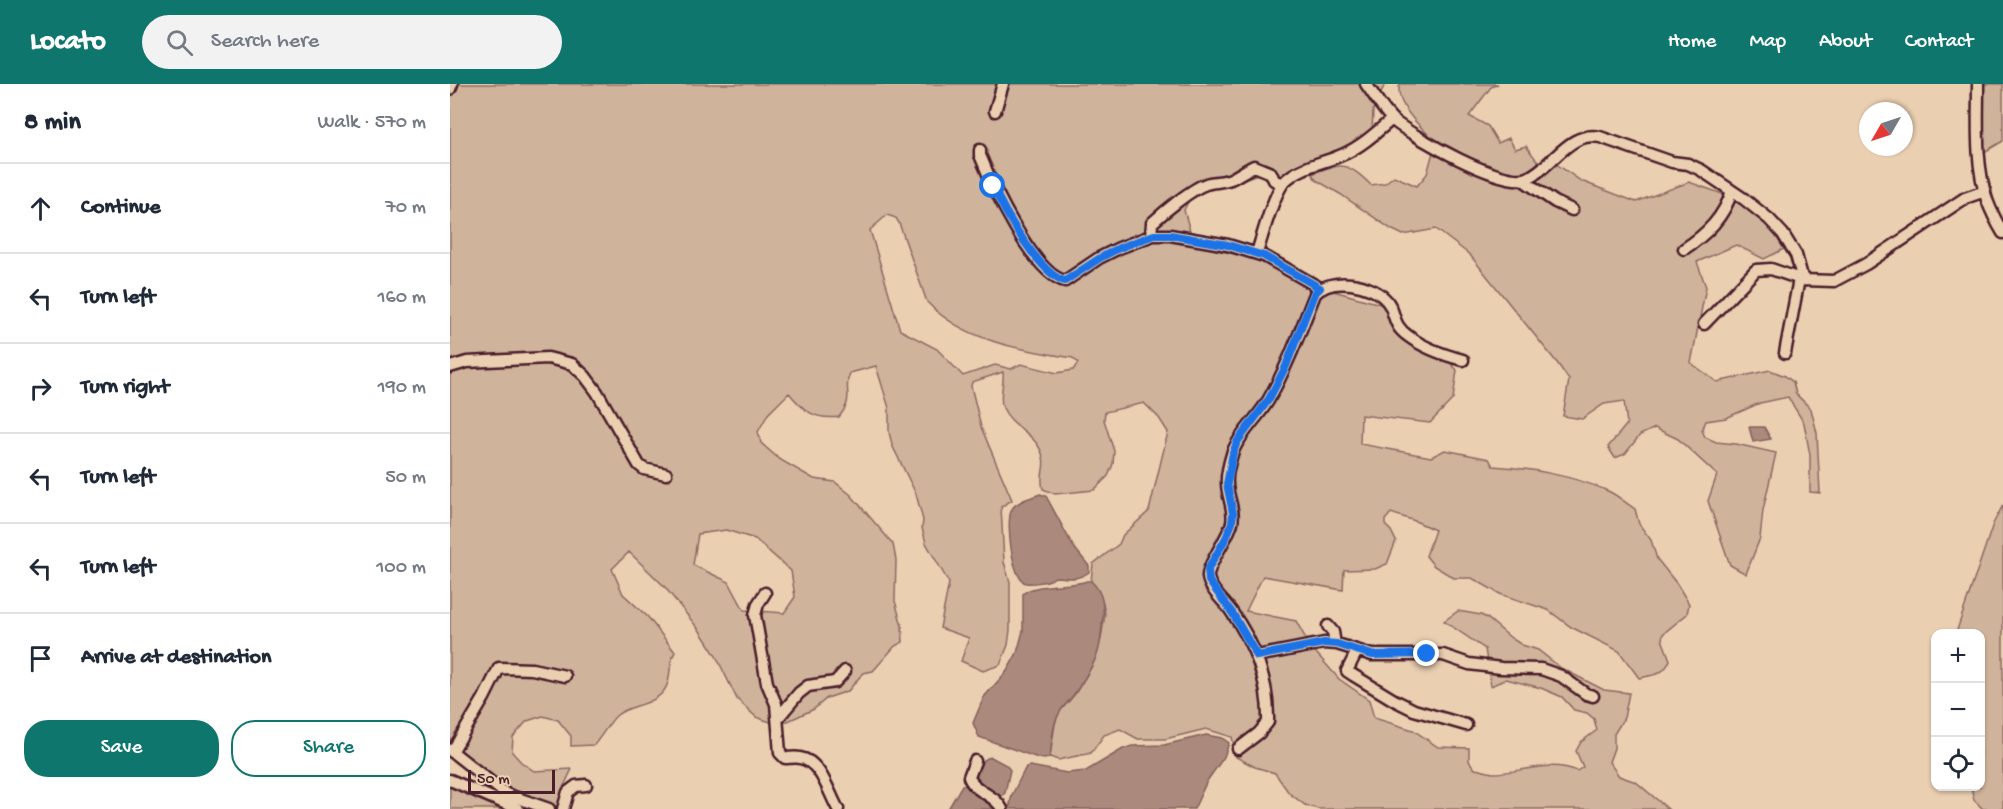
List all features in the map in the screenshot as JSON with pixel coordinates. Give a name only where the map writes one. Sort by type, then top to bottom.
[{"type":"street","points":[[450,89],[452,84]]},
{"type":"street","points":[[995,111],[1004,84]]},
{"type":"street","points":[[1366,84],[1392,119],[1436,148],[1484,171],[1523,180],[1537,173],[1577,139],[1594,136],[1672,162],[1688,164],[1732,190],[1769,219],[1783,234],[1796,255],[1801,279],[1785,353]]},
{"type":"street","points":[[1978,84],[1978,152],[1985,191],[2003,233]]},
{"type":"street","points":[[1257,253],[1282,184],[1304,169],[1360,146],[1392,119]]},
{"type":"street","points":[[980,150],[999,201],[1042,266],[1059,280],[1065,281],[1119,248],[1151,236],[1170,235],[1196,238],[1257,253],[1320,288]]},
{"type":"street","points":[[1151,236],[1152,223],[1206,183],[1233,179],[1254,166],[1271,173],[1274,180],[1282,184]]},
{"type":"street","points":[[1523,180],[1555,202],[1572,210]]},
{"type":"street","points":[[1684,249],[1700,238],[1722,214],[1732,190]]},
{"type":"street","points":[[1704,324],[1756,270],[1771,269],[1801,279],[1827,282],[1866,264],[1965,198],[1985,191]]},
{"type":"street","points":[[1238,749],[1259,734],[1268,722],[1265,684],[1257,656],[1233,614],[1209,581],[1208,569],[1232,523],[1233,513],[1227,484],[1237,442],[1269,399],[1286,366],[1314,294],[1320,288],[1330,284],[1355,285],[1379,294],[1391,306],[1397,327],[1407,336],[1422,346],[1463,360]]},
{"type":"street","points":[[450,367],[467,362],[548,358],[572,364],[597,392],[624,438],[633,459],[644,469],[666,474]]},
{"type":"street","points":[[765,593],[754,615],[767,683],[776,704],[782,756],[800,758],[814,766],[838,809]]},
{"type":"street","points":[[1328,626],[1333,632],[1335,644]]},
{"type":"street","points":[[1257,656],[1312,644],[1335,644],[1372,655],[1443,655],[1470,664],[1501,668],[1541,669],[1561,676],[1586,694],[1593,696]]},
{"type":"street","points":[[1357,651],[1347,670],[1353,675],[1414,710],[1466,725]]},
{"type":"street","points":[[549,809],[506,794],[451,751],[484,698],[499,668],[532,669],[565,676]]},
{"type":"street","points":[[778,718],[799,693],[815,684],[835,682],[845,671]]},
{"type":"street","points":[[975,761],[969,777],[971,783],[999,803],[1002,809]]},
{"type":"street","points":[[450,780],[518,809]]},
{"type":"street","points":[[563,809],[568,792],[576,786],[586,785]]},
{"type":"shaded area","points":[[450,84],[1385,84],[1373,110],[1372,133],[1333,157],[1280,179],[1261,173],[1221,187],[1194,190],[1184,210],[1194,245],[1252,258],[1312,285],[1380,304],[1409,330],[1437,349],[1457,370],[1453,399],[1430,423],[1361,415],[1360,444],[1431,457],[1445,450],[1489,459],[1493,466],[1551,474],[1581,481],[1608,491],[1635,509],[1639,524],[1651,540],[1657,559],[1677,584],[1689,604],[1687,614],[1663,634],[1662,639],[1670,660],[1668,665],[1658,674],[1639,678],[1619,651],[1571,627],[1548,610],[1500,594],[1472,578],[1454,578],[1434,566],[1426,556],[1435,530],[1391,513],[1385,520],[1385,525],[1396,541],[1387,564],[1375,569],[1344,570],[1343,590],[1263,576],[1246,611],[1296,621],[1310,646],[1339,679],[1369,700],[1374,718],[1413,730],[1438,747],[1469,748],[1469,761],[1475,769],[1493,773],[1557,766],[1577,771],[1583,767],[1576,751],[1581,742],[1597,730],[1594,719],[1587,713],[1574,710],[1562,697],[1541,688],[1506,679],[1491,686],[1485,649],[1444,621],[1458,611],[1481,615],[1511,638],[1522,645],[1538,650],[1561,668],[1604,690],[1629,693],[1624,718],[1614,734],[1614,748],[1609,762],[1619,776],[1636,782],[1668,809],[1318,809],[1305,805],[1289,793],[1275,773],[1255,767],[1236,757],[1232,737],[1206,729],[1165,739],[1138,739],[1120,729],[1104,735],[1091,753],[1058,760],[1050,757],[1059,712],[1075,694],[1093,664],[1101,639],[1105,614],[1103,604],[1091,581],[1093,564],[1119,544],[1123,535],[1149,511],[1168,432],[1159,418],[1144,403],[1105,412],[1104,420],[1114,451],[1113,464],[1108,476],[1094,490],[1055,494],[1043,489],[1044,461],[1036,442],[1012,421],[1003,408],[1001,399],[1003,372],[972,382],[981,427],[1012,500],[1001,507],[1004,562],[1010,582],[1008,645],[1000,665],[983,671],[961,661],[969,638],[940,628],[949,583],[926,543],[916,494],[892,445],[889,432],[889,408],[876,366],[850,373],[847,384],[847,404],[839,417],[830,418],[810,413],[789,393],[768,414],[758,432],[761,443],[779,459],[814,479],[835,482],[851,495],[893,544],[896,560],[895,601],[902,626],[903,642],[895,646],[873,671],[863,673],[848,691],[827,698],[814,709],[788,721],[773,723],[756,717],[737,699],[716,656],[700,631],[664,586],[629,552],[612,569],[623,594],[648,617],[675,652],[668,682],[658,697],[617,715],[594,745],[571,746],[571,736],[558,720],[543,716],[527,721],[513,737],[512,752],[521,762],[534,771],[572,769],[563,788],[558,807],[521,797],[450,746]],"holes":[[[887,215],[896,218],[899,223],[927,302],[942,315],[958,326],[994,342],[1073,358],[1078,363],[1073,370],[1057,373],[1021,364],[1011,369],[995,365],[963,376],[937,349],[900,330],[870,230]],[[726,530],[755,539],[791,571],[795,597],[784,613],[744,610],[729,582],[693,565],[698,534]]]},
{"type":"shaded area","points":[[1400,84],[1498,84],[1491,87],[1469,116],[1488,126],[1498,143],[1509,138],[1515,149],[1526,146],[1538,162],[1549,159],[1581,181],[1636,202],[1689,182],[1731,197],[1768,224],[1784,249],[1764,259],[1736,245],[1697,262],[1706,287],[1691,363],[1717,382],[1770,370],[1793,382],[1796,394],[1811,409],[1817,433],[1820,493],[1810,492],[1810,455],[1804,423],[1788,397],[1760,403],[1726,418],[1706,421],[1702,430],[1705,437],[1716,442],[1776,453],[1763,510],[1760,538],[1746,574],[1730,565],[1708,501],[1717,475],[1678,439],[1655,428],[1640,435],[1625,454],[1615,458],[1608,447],[1627,424],[1624,401],[1604,404],[1582,419],[1563,416],[1569,380],[1470,255],[1436,229],[1403,235],[1316,180],[1312,174],[1330,167],[1344,166],[1356,172],[1371,185],[1385,183],[1394,176],[1417,186],[1427,174],[1436,141],[1410,116],[1401,100]]},
{"type":"shaded area","points":[[1983,84],[2003,84],[2003,141],[1983,153]]},
{"type":"shaded area","points":[[1749,427],[1764,427],[1771,439],[1753,442]]},
{"type":"shaded area","points":[[1040,494],[1046,496],[1073,546],[1089,566],[1089,572],[1085,575],[1074,578],[1055,577],[1048,581],[1026,583],[1017,572],[1011,549],[1010,515],[1014,506]]},
{"type":"shaded area","points":[[2003,505],[2003,809],[1983,809],[1974,800],[1972,791],[1985,791],[1985,629],[1957,629],[1993,524]]},
{"type":"shaded area","points":[[1091,581],[1099,591],[1102,601],[1100,645],[1086,675],[1057,717],[1050,757],[1038,758],[979,737],[973,723],[984,697],[1007,671],[1017,653],[1023,631],[1023,594],[1035,588]]},
{"type":"shaded area","points":[[1206,735],[1222,738],[1229,743],[1224,757],[1207,781],[1194,809],[1009,809],[1012,795],[1026,767],[1067,773],[1086,771],[1132,746],[1164,745]]},
{"type":"shaded area","points":[[991,757],[1006,765],[1010,770],[1005,793],[1001,797],[981,787],[974,778],[978,766]]},
{"type":"shaded area","points":[[962,785],[967,786],[998,809],[948,809]]},
{"type":"shaded area","points":[[450,786],[502,809],[450,809]]},
{"type":"route","points":[[993,186],[999,201],[1042,266],[1059,280],[1065,281],[1119,248],[1154,235],[1170,235],[1196,238],[1245,249],[1264,256],[1320,288],[1314,294],[1295,345],[1269,399],[1260,415],[1237,442],[1228,471],[1227,484],[1233,513],[1232,523],[1218,554],[1208,569],[1209,581],[1247,635],[1257,656],[1324,643],[1337,644],[1372,655],[1380,653],[1427,654]]}]
